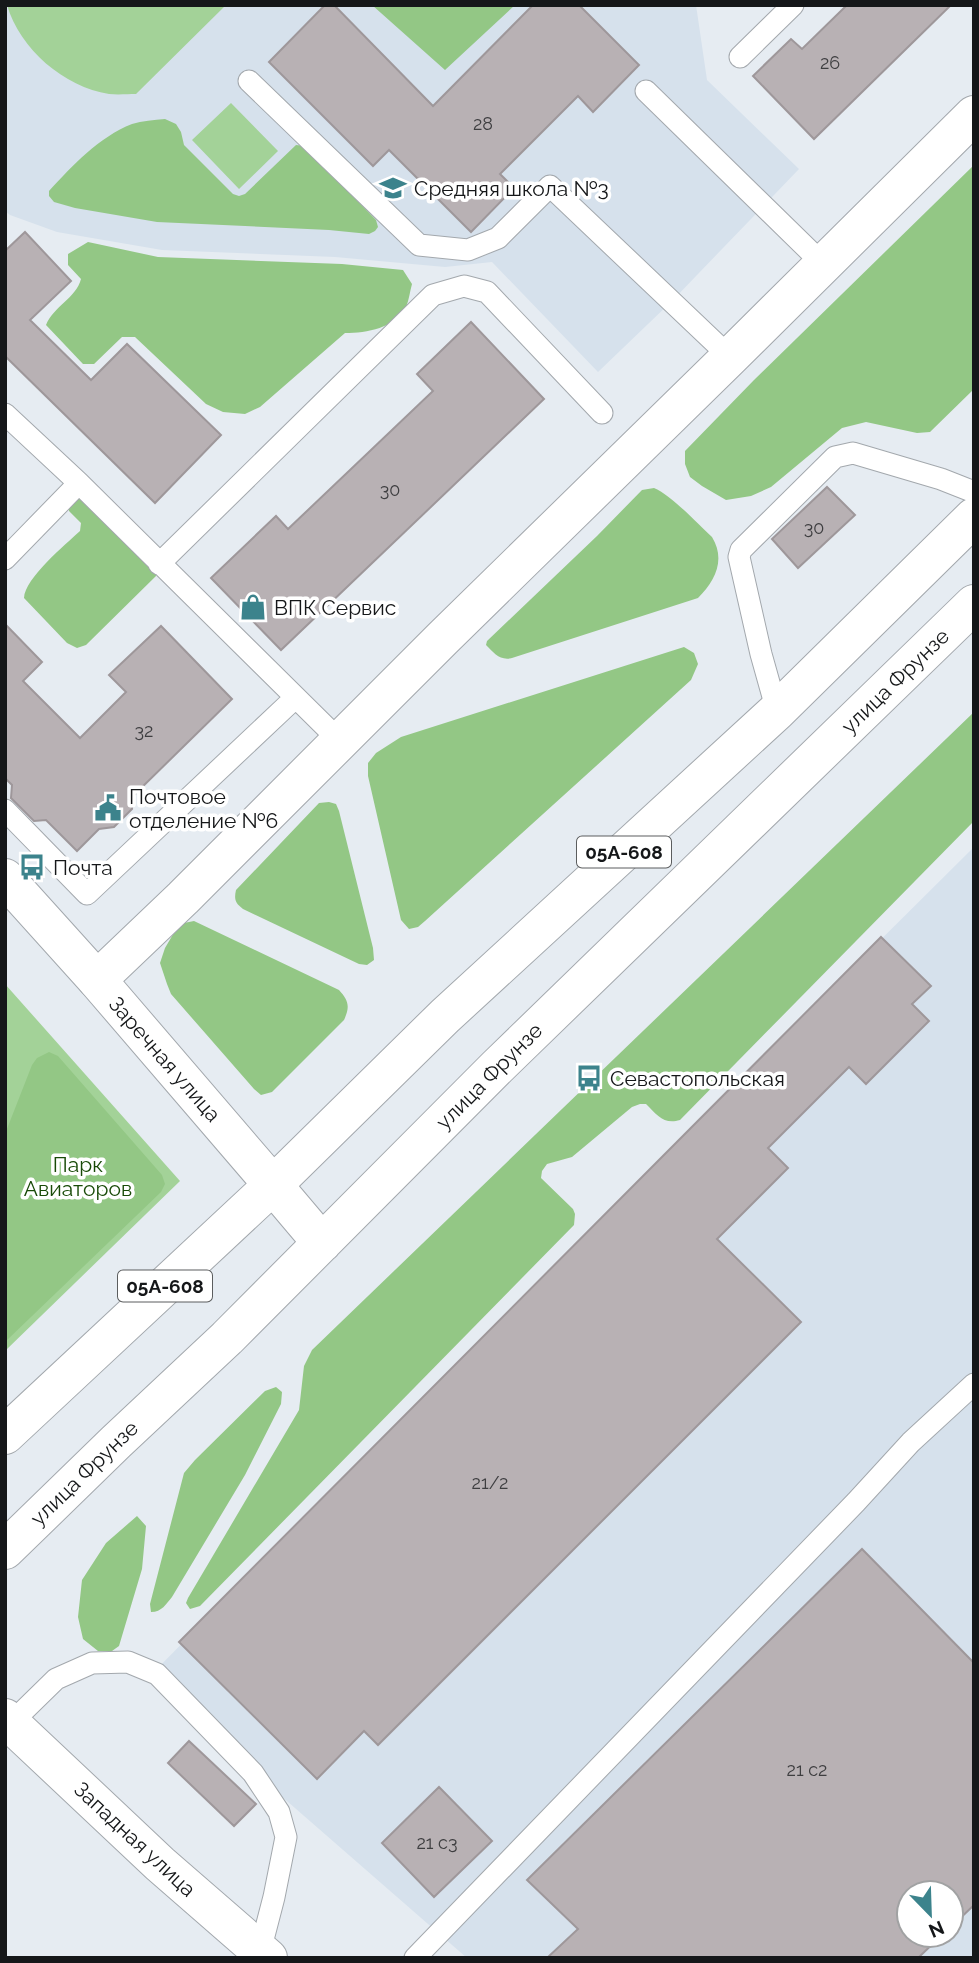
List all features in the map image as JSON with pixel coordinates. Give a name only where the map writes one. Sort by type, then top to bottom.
[{"type":"main road","points":[[97,980],[974,115]]},
{"type":"main road","name":"05А-608","points":[[5,1434],[273,1185],[445,1016],[777,711],[974,517]]},
{"type":"main road","name":"улица Фрунзе","points":[[5,1549],[227,1338],[497,1067],[974,604]]},
{"type":"main road","name":"Заречная улица","points":[[5,878],[97,980],[322,1243]]},
{"type":"main road","name":"Западная улица","points":[[8,1720],[256,1951]]},
{"type":"lane","points":[[740,57],[793,5]]},
{"type":"lane","points":[[248,81],[419,245],[468,250],[498,237],[550,186],[730,357]]},
{"type":"lane","points":[[646,91],[822,264]]},
{"type":"lane","points":[[159,564],[433,295],[464,286],[488,292],[602,413]]},
{"type":"lane","points":[[8,422],[79,484],[340,741]]},
{"type":"lane","points":[[777,711],[748,601],[739,557],[741,550],[835,457],[853,453],[941,479],[974,492]]},
{"type":"lane","points":[[5,559],[79,484]]},
{"type":"lane","points":[[5,810],[88,894],[295,698]]},
{"type":"lane","points":[[415,1958],[911,1442],[974,1384]]},
{"type":"lane","points":[[8,1720],[56,1679],[92,1663],[128,1662],[157,1674],[253,1773],[279,1811],[286,1837],[274,1896],[256,1951]]},
{"type":"shaded area","name":"Средняя школа №3","points":[[5,5],[696,5],[707,80],[799,169],[672,301],[598,372],[492,262],[445,267],[335,257],[162,250],[57,232],[10,215],[5,211]]},
{"type":"shaded area","points":[[974,847],[974,1958],[467,1958],[147,1679],[673,1146]]},
{"type":"green space","points":[[7,5],[226,5],[136,94],[109,94],[76,83],[46,63],[22,36]]},
{"type":"green space","points":[[372,5],[515,5],[445,70]]},
{"type":"green space","points":[[231,103],[278,151],[239,189],[192,140]]},
{"type":"green space","points":[[165,119],[176,124],[184,145],[233,194],[239,196],[245,194],[296,145],[305,146],[376,220],[378,227],[369,234],[157,222],[75,208],[54,202],[49,196],[49,191],[67,172],[108,136],[132,124]]},
{"type":"green space","points":[[974,165],[974,389],[930,432],[917,433],[866,422],[842,428],[771,487],[751,496],[726,500],[690,477],[685,464],[685,451]]},
{"type":"green space","points":[[88,242],[158,257],[342,264],[403,270],[412,284],[406,307],[395,320],[380,328],[345,333],[260,407],[245,414],[223,412],[206,404],[135,337],[122,337],[94,364],[83,364],[46,325],[54,312],[75,292],[81,279],[68,265],[68,254]]},
{"type":"green space","points":[[654,488],[684,510],[712,537],[716,546],[717,570],[698,598],[508,659],[486,645],[487,641],[642,490]]},
{"type":"green space","points":[[77,496],[155,567],[156,576],[86,645],[77,648],[67,643],[24,598],[38,572],[80,531],[81,523],[69,511],[69,505]]},
{"type":"green space","points":[[684,647],[694,653],[698,664],[691,680],[425,921],[418,927],[409,929],[401,920],[368,776],[368,763],[376,753],[401,737]]},
{"type":"green space","points":[[974,712],[974,821],[680,1120],[665,1120],[646,1104],[640,1104],[632,1107],[572,1157],[547,1164],[541,1178],[573,1209],[574,1225],[200,1606],[190,1609],[186,1603],[188,1598],[299,1410],[304,1366],[312,1350]]},
{"type":"green space","points":[[319,803],[336,804],[339,811],[373,948],[374,960],[367,965],[359,964],[243,909],[235,898],[236,890]]},
{"type":"green space","points":[[194,921],[339,990],[347,1001],[344,1020],[272,1092],[261,1095],[254,1089],[171,994],[160,963],[175,931],[184,923]]},
{"type":"green space","name":"Парк Авиаторов","points":[[5,984],[180,1181],[5,1351]]},
{"type":"green space","name":"Парк Авиаторов","points":[[49,1052],[58,1056],[162,1175],[165,1184],[161,1192],[5,1342],[5,1134],[32,1065],[37,1058]]},
{"type":"green space","points":[[276,1387],[282,1392],[281,1404],[245,1475],[172,1597],[161,1609],[151,1612],[150,1604],[184,1473],[265,1391]]},
{"type":"green space","points":[[137,1516],[146,1526],[142,1569],[119,1646],[112,1651],[98,1651],[83,1639],[78,1617],[82,1580],[106,1543]]},
{"type":"building","points":[[325,5],[334,5],[433,106],[533,5],[579,5],[639,65],[593,112],[578,96],[500,174],[514,188],[471,232],[389,150],[373,166],[269,62]]},
{"type":"building","points":[[847,5],[951,5],[814,139],[753,76],[791,39],[802,49]]},
{"type":"building","points":[[25,232],[71,281],[30,320],[91,380],[127,344],[221,435],[155,503],[5,356],[5,251]]},
{"type":"building","points":[[471,322],[544,399],[281,650],[211,578],[276,516],[288,529],[433,391],[417,374]]},
{"type":"building","points":[[827,487],[855,515],[798,568],[772,539]]},
{"type":"building","points":[[5,624],[42,662],[23,681],[80,738],[126,692],[109,675],[161,626],[232,699],[133,796],[132,809],[114,827],[99,829],[77,851],[46,820],[34,821],[11,798],[12,785],[5,778]]},
{"type":"building","points":[[881,937],[931,986],[912,1004],[929,1021],[866,1084],[849,1067],[768,1148],[788,1168],[717,1239],[801,1322],[378,1745],[364,1731],[317,1779],[179,1642]]},
{"type":"building","points":[[862,1549],[974,1663],[974,1905],[965,1914],[965,1879],[895,1879],[895,1949],[927,1949],[918,1958],[547,1958],[578,1929],[527,1880]]},
{"type":"building","points":[[189,1741],[256,1804],[234,1826],[168,1763]]},
{"type":"building","points":[[439,1787],[492,1841],[434,1897],[382,1843]]},
{"type":"place","name":"Средняя школа №3","points":[[393,188]]},
{"type":"place","name":"ВПК Сервис","points":[[253,607]]},
{"type":"place","name":"Почтовое отделение №6","points":[[108,808]]},
{"type":"place","name":"Почта","points":[[32,867]]},
{"type":"place","name":"Севастопольская","points":[[589,1078]]}]
